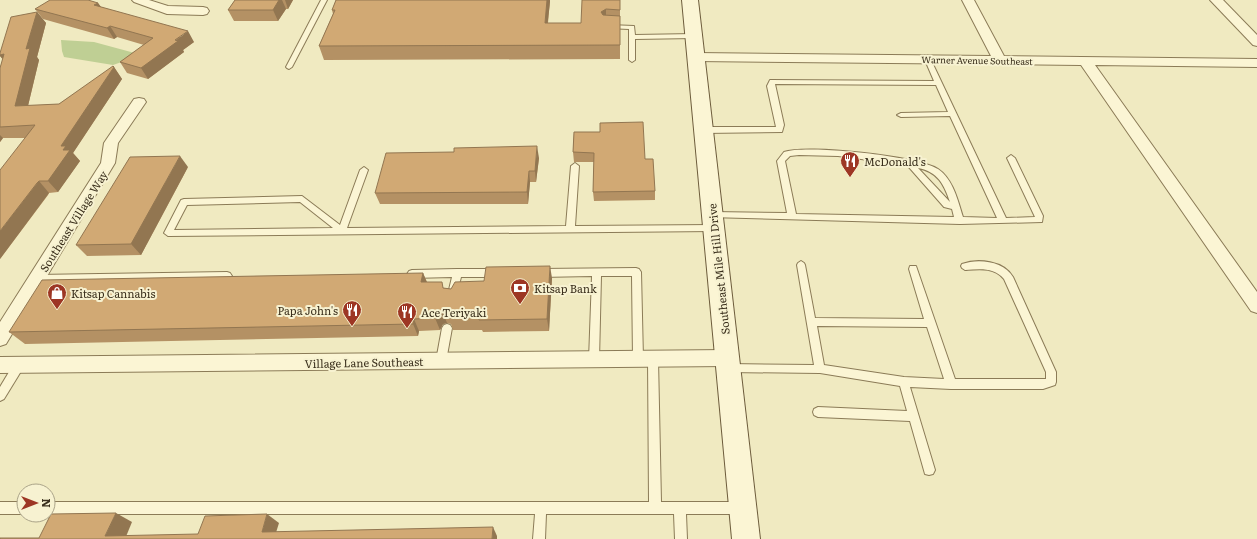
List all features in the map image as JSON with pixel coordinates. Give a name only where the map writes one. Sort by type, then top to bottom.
[{"type":"main road","name":"Southeast Mile Hill Drive","points":[[690,0],[746,539]]},
{"type":"street","points":[[138,0],[167,10],[203,11]]},
{"type":"street","points":[[968,0],[1000,61]]},
{"type":"street","points":[[1216,0],[1257,42]]},
{"type":"street","name":"Warner Avenue Southeast","points":[[696,56],[1000,61],[1257,63]]},
{"type":"street","points":[[1085,61],[1257,306]]},
{"type":"street","name":"Southeast Village Way","points":[[0,338],[108,163],[111,143],[139,102]]},
{"type":"street","name":"Village Lane Southeast","points":[[0,365],[645,359],[728,363]]},
{"type":"lane","points":[[289,67],[324,0]]},
{"type":"lane","points":[[606,26],[632,27],[632,60]]},
{"type":"lane","points":[[632,36],[694,36]]},
{"type":"lane","points":[[928,60],[1003,221]]},
{"type":"lane","points":[[703,130],[779,130],[780,125],[771,86],[772,82],[939,83]]},
{"type":"lane","points":[[901,115],[953,114]]},
{"type":"lane","points":[[792,217],[781,161],[783,157],[790,153],[813,152],[909,163],[922,165],[934,170],[945,180],[960,220]]},
{"type":"lane","points":[[342,231],[302,199],[184,202],[168,232],[302,232],[570,229],[792,217],[1003,221],[1039,220],[1039,216],[1011,158]]},
{"type":"lane","points":[[909,163],[947,205],[955,206]]},
{"type":"lane","points":[[570,229],[575,166]]},
{"type":"lane","points":[[342,231],[364,170]]},
{"type":"lane","points":[[801,265],[820,369]]},
{"type":"lane","points":[[728,363],[820,369],[904,382],[950,384],[1043,384],[1051,382],[1051,372],[1003,269],[993,267],[965,266]]},
{"type":"lane","points":[[913,269],[950,384]]},
{"type":"lane","points":[[594,360],[596,272]]},
{"type":"lane","points":[[534,273],[636,272],[645,359],[655,508]]},
{"type":"lane","points":[[452,297],[457,273]]},
{"type":"lane","points":[[401,274],[503,273]]},
{"type":"lane","points":[[36,279],[235,276]]},
{"type":"lane","points":[[811,322],[930,323]]},
{"type":"lane","points":[[441,361],[447,328]]},
{"type":"lane","points":[[0,396],[19,365]]},
{"type":"lane","points":[[904,382],[929,470]]},
{"type":"lane","points":[[818,412],[913,416]]},
{"type":"lane","points":[[0,508],[16,508]]},
{"type":"lane","points":[[56,508],[742,508]]},
{"type":"lane","points":[[539,539],[541,508]]},
{"type":"lane","points":[[680,508],[681,539]]},
{"type":"green space","points":[[61,40],[94,42],[142,55],[113,65],[64,57]]},
{"type":"building","points":[[50,0],[88,0],[98,3],[94,5],[188,31],[175,40],[178,41],[141,68],[120,62],[153,38],[110,26],[107,28],[35,9]]},
{"type":"building","points":[[235,0],[279,0],[273,10],[228,10]]},
{"type":"building","points":[[336,0],[547,0],[545,23],[581,23],[582,0],[620,0],[620,10],[606,9],[601,12],[603,15],[620,16],[620,45],[319,46],[335,10],[332,10]]},
{"type":"building","points":[[37,12],[26,49],[30,48],[15,106],[59,104],[113,66],[114,67],[61,146],[66,146],[63,150],[70,150],[48,181],[39,181],[37,183],[0,231],[0,170],[35,125],[0,127],[0,68],[4,54],[0,55],[0,53],[11,17]]},
{"type":"building","points":[[643,122],[645,159],[653,159],[655,191],[593,192],[594,153],[573,152],[574,132],[600,132],[600,123]]},
{"type":"building","points":[[537,146],[535,171],[529,171],[527,192],[375,193],[386,153],[454,152],[454,148]]},
{"type":"building","points":[[180,156],[131,244],[76,245],[130,157]]},
{"type":"building","points":[[550,266],[547,319],[479,320],[479,317],[449,318],[447,312],[442,310],[438,312],[435,318],[414,319],[413,324],[9,332],[42,280],[423,273],[421,282],[442,282],[443,288],[451,289],[455,282],[484,281],[486,267]]},
{"type":"building","points":[[116,513],[105,536],[198,534],[205,516],[267,514],[262,532],[493,527],[492,539],[0,539],[39,538],[46,523],[56,523],[56,514]]},
{"type":"place","name":"McDonald's","points":[[850,178]]},
{"type":"place","name":"Kitsap Bank","points":[[520,305]]},
{"type":"place","name":"Kitsap Cannabis","points":[[57,310]]},
{"type":"place","name":"Papa John's","points":[[352,327]]},
{"type":"place","name":"Ace Teriyaki","points":[[407,329]]}]
